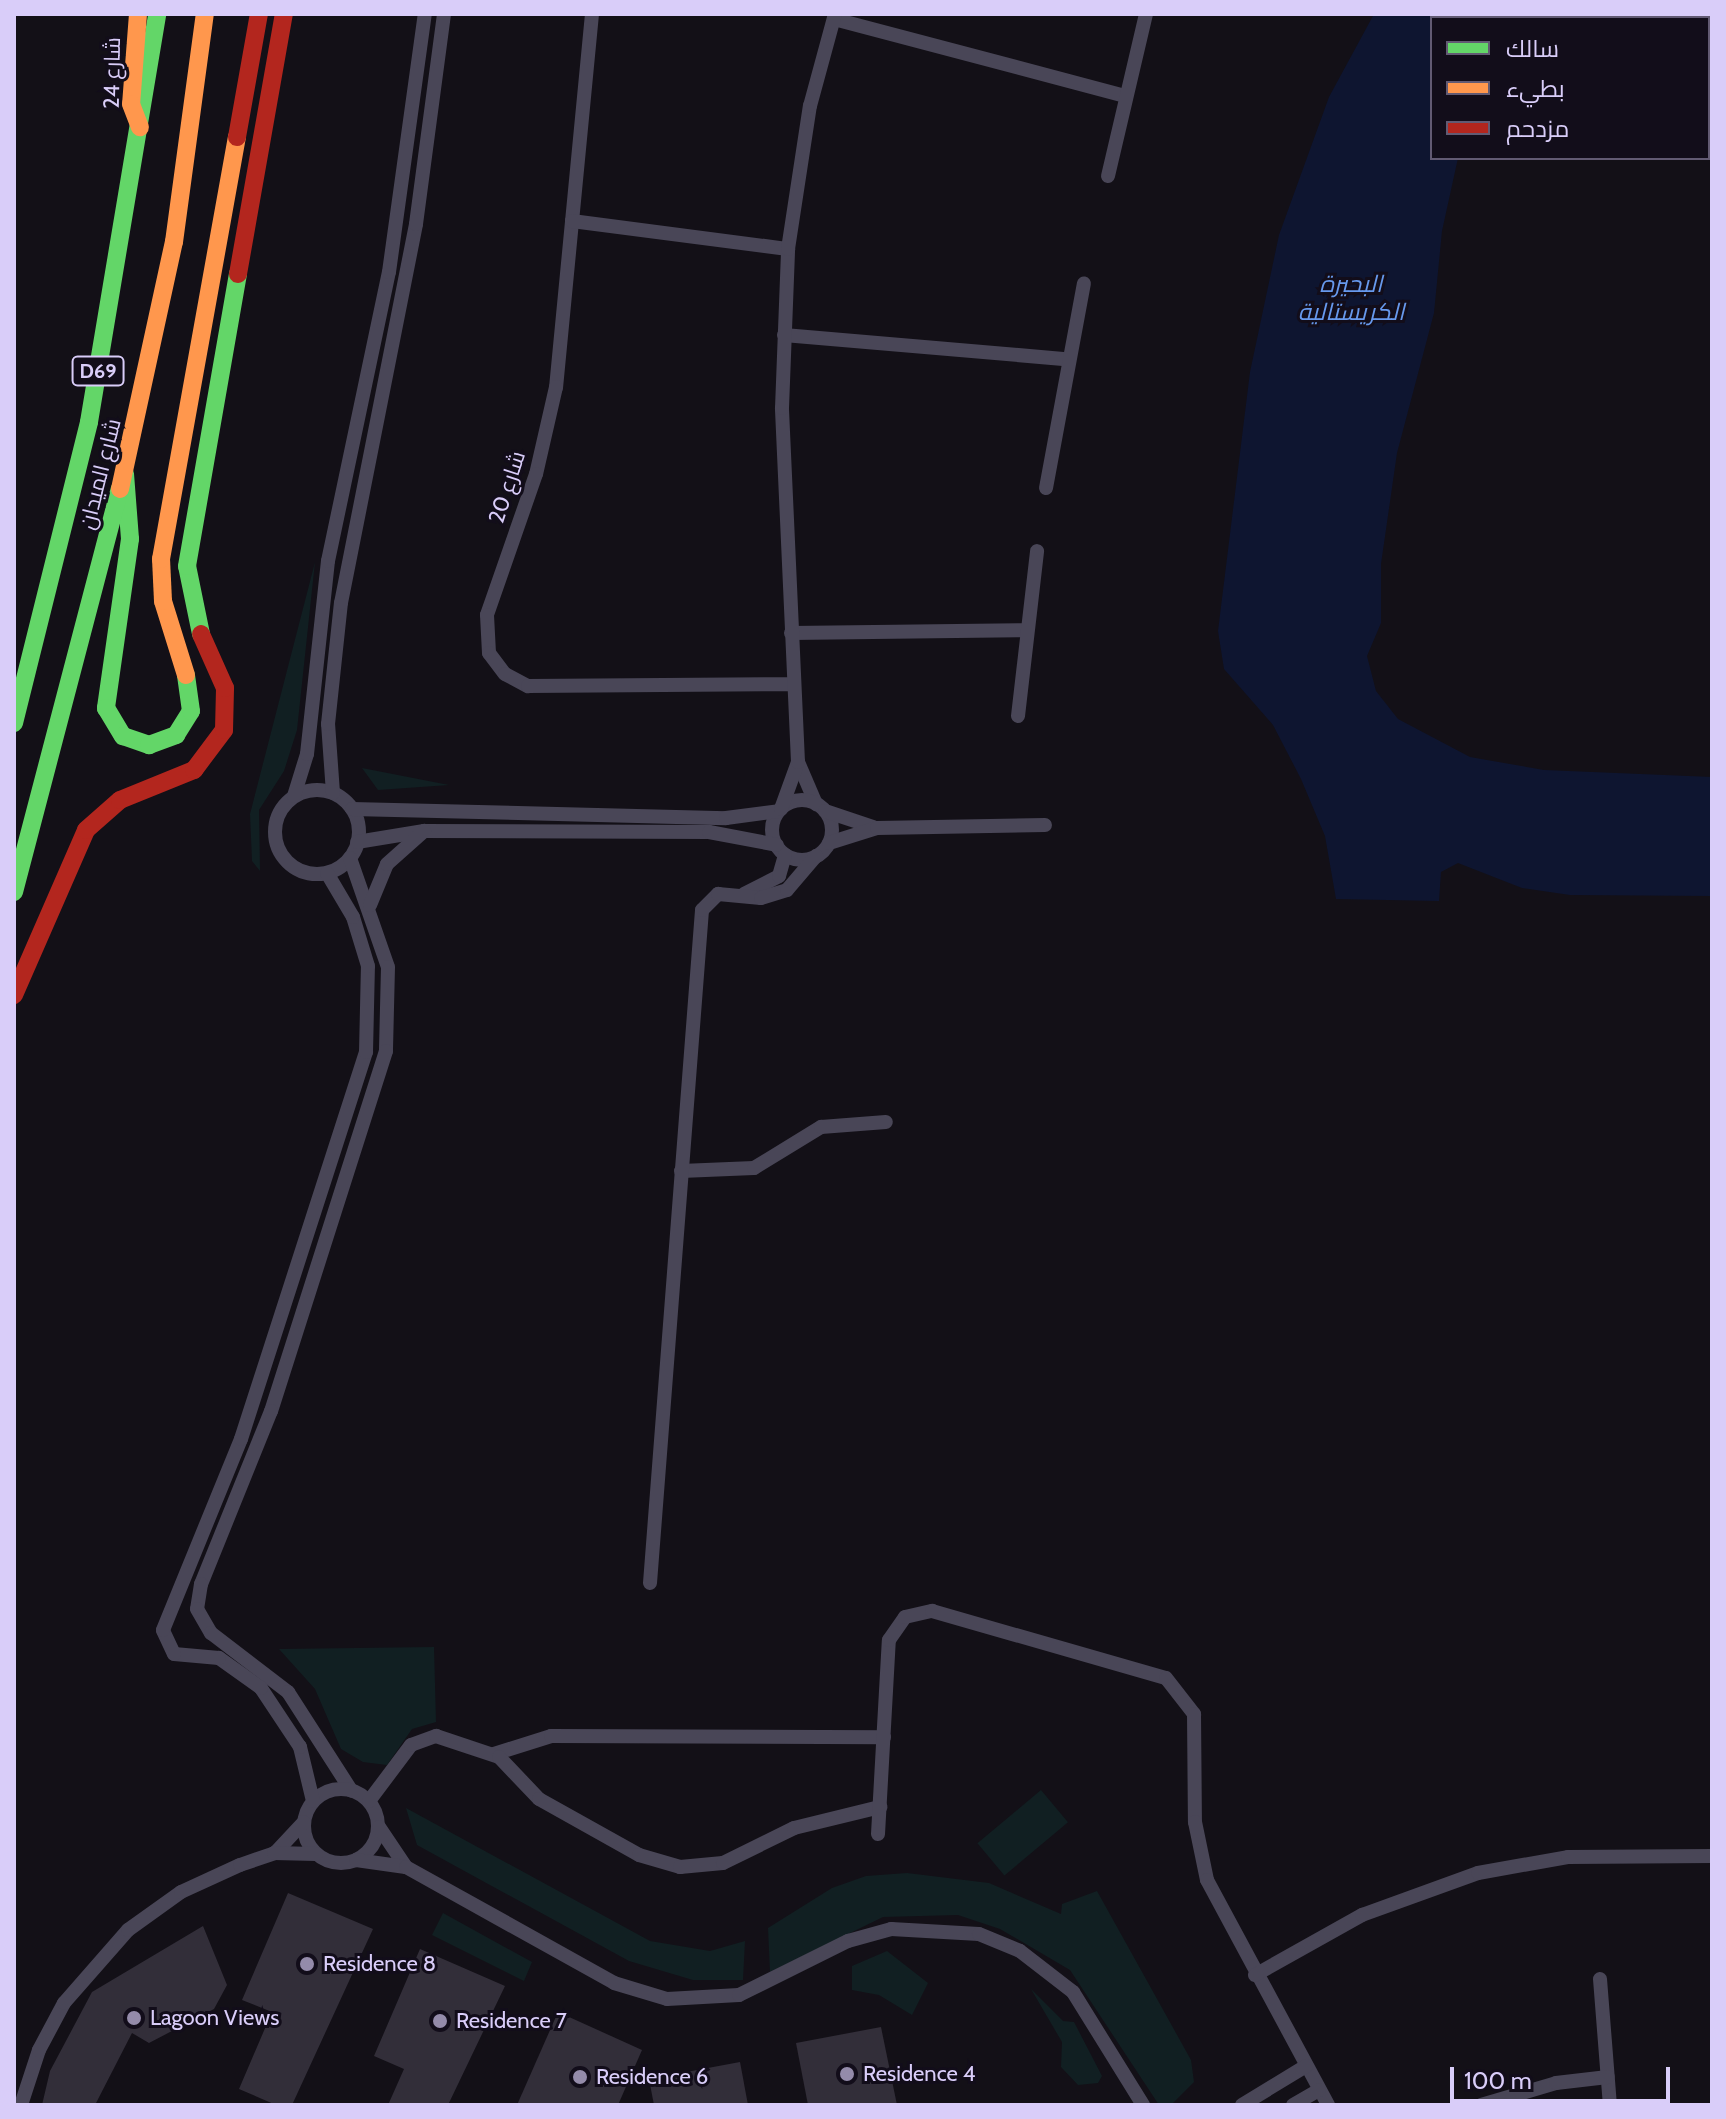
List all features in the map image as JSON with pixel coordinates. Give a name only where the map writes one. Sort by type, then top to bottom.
[{"type":"main road","name":"شارع 24","points":[[138,14],[131,104],[142,130]]},
{"type":"main road","name":"شارع الميدان","points":[[14,723],[89,422],[142,130],[157,14]]},
{"type":"main road","name":"شارع الميدان","points":[[14,892],[125,474],[174,242],[205,14]]},
{"type":"main road","points":[[125,474],[130,539],[106,708],[123,736],[149,745],[176,735],[191,711],[191,692],[163,601],[162,550],[259,14]]},
{"type":"main road","points":[[14,995],[86,830],[120,800],[194,770],[224,730],[225,688],[195,620],[188,555],[284,14]]},
{"type":"main road","points":[[14,682],[29,663]]},
{"type":"street","points":[[352,809],[357,842],[350,858],[327,873],[300,870],[280,852],[275,825],[294,796],[307,754],[328,561],[389,272],[425,14]]},
{"type":"street","points":[[333,793],[328,724],[341,603],[416,224],[444,14]]},
{"type":"street","name":"شارع 20","points":[[592,14],[556,387],[536,474],[487,615],[489,653],[505,674],[528,686],[794,684]]},
{"type":"street","points":[[1108,176],[1146,14]]},
{"type":"street","points":[[829,843],[820,807],[798,762],[791,633],[784,335],[788,249],[810,106],[835,16],[1126,96]]},
{"type":"street","points":[[572,221],[788,249]]},
{"type":"street","points":[[1046,488],[1066,359],[1084,283]]},
{"type":"street","points":[[784,335],[1066,359]]},
{"type":"street","points":[[1018,716],[1037,551]]},
{"type":"street","points":[[791,633],[1026,630]]},
{"type":"street","points":[[744,894],[779,876],[781,850],[773,828],[798,762]]},
{"type":"street","points":[[294,796],[333,793],[352,809],[588,811],[726,818],[780,810],[801,800],[877,828]]},
{"type":"street","points":[[588,811],[588,832]]},
{"type":"street","points":[[650,1583],[702,910],[712,896],[744,894],[761,898],[787,890],[829,843],[877,828],[1045,825]]},
{"type":"street","points":[[357,842],[424,831],[726,832],[781,850],[816,856]]},
{"type":"street","points":[[370,905],[387,864],[424,831]]},
{"type":"street","points":[[350,858],[370,905],[390,988],[384,1062],[266,1426],[198,1598],[199,1614],[211,1633],[242,1652],[277,1667],[316,1723],[319,1749],[351,1790],[369,1801],[379,1827],[406,1867]]},
{"type":"street","points":[[21,2105],[39,2050],[64,2003],[128,1930],[181,1892],[274,1853],[304,1822],[313,1801],[306,1765],[282,1714],[242,1671],[210,1656],[178,1656],[166,1645],[163,1630],[246,1425],[369,1035],[365,954],[327,873]]},
{"type":"street","points":[[681,1171],[754,1168],[821,1127],[886,1122]]},
{"type":"street","points":[[878,1834],[889,1640],[900,1621],[918,1611],[1048,1640],[1174,1683],[1194,1714],[1199,1852],[1255,1975],[1328,2105]]},
{"type":"street","points":[[210,1656],[255,1696],[306,1765]]},
{"type":"street","points":[[282,1714],[300,1702]]},
{"type":"street","points":[[369,1801],[411,1745],[425,1737],[494,1754],[523,1748],[551,1736],[884,1737]]},
{"type":"street","points":[[517,1775],[523,1748]]},
{"type":"street","points":[[494,1754],[539,1799],[639,1855],[680,1867],[723,1863],[794,1828],[880,1807]]},
{"type":"street","points":[[313,1801],[331,1790],[351,1790]]},
{"type":"street","points":[[304,1822],[316,1854]]},
{"type":"street","points":[[356,1860],[372,1847],[379,1827]]},
{"type":"street","points":[[274,1853],[316,1854],[335,1862],[356,1860],[406,1867],[614,1983],[667,1999],[747,1993],[848,1941],[891,1929],[979,1934],[1030,1957],[1073,1992],[1143,2105]]},
{"type":"street","points":[[1255,1975],[1376,1908],[1478,1873],[1568,1857],[1712,1856]]},
{"type":"street","points":[[1600,1979],[1610,2105]]},
{"type":"street","points":[[1242,2105],[1306,2066]]},
{"type":"street","points":[[1481,2105],[1556,2083],[1608,2077]]},
{"type":"street","points":[[1293,2105],[1319,2090]]},
{"type":"shaded area","points":[[315,562],[297,730],[284,771],[259,810],[260,871],[252,861],[250,814]]},
{"type":"shaded area","points":[[362,768],[449,785],[378,790]]},
{"type":"shaded area","points":[[434,1647],[436,1722],[412,1729],[387,1765],[363,1762],[341,1749],[315,1689],[279,1649]]},
{"type":"shaded area","points":[[1041,1790],[1068,1822],[1004,1876],[977,1843]]},
{"type":"shaded area","points":[[406,1808],[650,1941],[710,1951],[745,1941],[743,1980],[693,1980],[629,1961],[417,1845]]},
{"type":"shaded area","points":[[907,1873],[989,1883],[1061,1914],[1062,1904],[1097,1891],[1191,2060],[1194,2082],[1171,2105],[1159,2105],[1070,1970],[1000,1929],[958,1915],[883,1917],[770,1972],[768,1928],[832,1888],[866,1876]]},
{"type":"shaded area","points":[[443,1913],[532,1962],[524,1981],[432,1935]]},
{"type":"shaded area","points":[[887,1951],[928,1983],[912,2015],[879,1995],[852,1990],[852,1966]]},
{"type":"shaded area","points":[[1031,1989],[1063,2021],[1074,2022],[1102,2076],[1098,2083],[1078,2085],[1061,2067],[1062,2042]]},
{"type":"water","name":"البحيرة الكريستالية","points":[[1374,14],[1542,14],[1430,16],[1430,160],[1458,160],[1442,231],[1434,313],[1397,453],[1381,564],[1381,623],[1367,656],[1376,691],[1398,719],[1470,757],[1544,770],[1712,777],[1712,896],[1570,895],[1522,888],[1458,863],[1441,872],[1439,901],[1336,899],[1325,836],[1301,779],[1273,725],[1224,669],[1218,631],[1250,372],[1279,235],[1329,97]]},
{"type":"building","name":"Residence 8","points":[[288,1893],[373,1929],[292,2105],[276,2105],[239,2089],[272,2012],[242,2000]]},
{"type":"building","name":"Lagoon Views","points":[[203,1926],[227,1985],[214,2009],[149,2043],[132,2033],[95,2105],[42,2105],[50,2071],[92,1992]]},
{"type":"building","name":"Residence 7","points":[[420,1949],[505,1986],[448,2105],[388,2105],[404,2069],[374,2056]]},
{"type":"building","name":"Residence 6","points":[[558,2012],[642,2050],[618,2105],[517,2105]]},
{"type":"building","name":"Residence 4","points":[[881,2027],[897,2105],[808,2105],[796,2043]]},
{"type":"building","points":[[740,2062],[748,2105],[654,2105],[649,2079]]},
{"type":"traffic: fast","points":[[14,723],[89,422],[157,14]]},
{"type":"traffic: fast","points":[[201,634],[187,566],[238,274]]},
{"type":"traffic: fast","points":[[125,474],[130,539],[106,708],[123,736],[149,745],[176,735],[191,711],[186,675]]},
{"type":"traffic: fast","points":[[14,892],[120,489]]},
{"type":"traffic: slow","points":[[138,14],[131,104],[140,127]]},
{"type":"traffic: slow","points":[[120,489],[174,242],[205,14]]},
{"type":"traffic: slow","points":[[186,675],[163,601],[161,559],[237,137]]},
{"type":"traffic: jam","points":[[237,137],[259,14]]},
{"type":"traffic: jam","points":[[238,274],[284,14]]},
{"type":"traffic: jam","points":[[14,995],[86,830],[120,800],[194,770],[224,730],[225,688],[201,634]]},
{"type":"place","name":"Residence 8","points":[[307,1964]]},
{"type":"place","name":"Lagoon Views","points":[[134,2018]]},
{"type":"place","name":"Residence 7","points":[[440,2021]]},
{"type":"place","name":"Residence 4","points":[[847,2074]]},
{"type":"place","name":"Residence 6","points":[[580,2077]]}]
